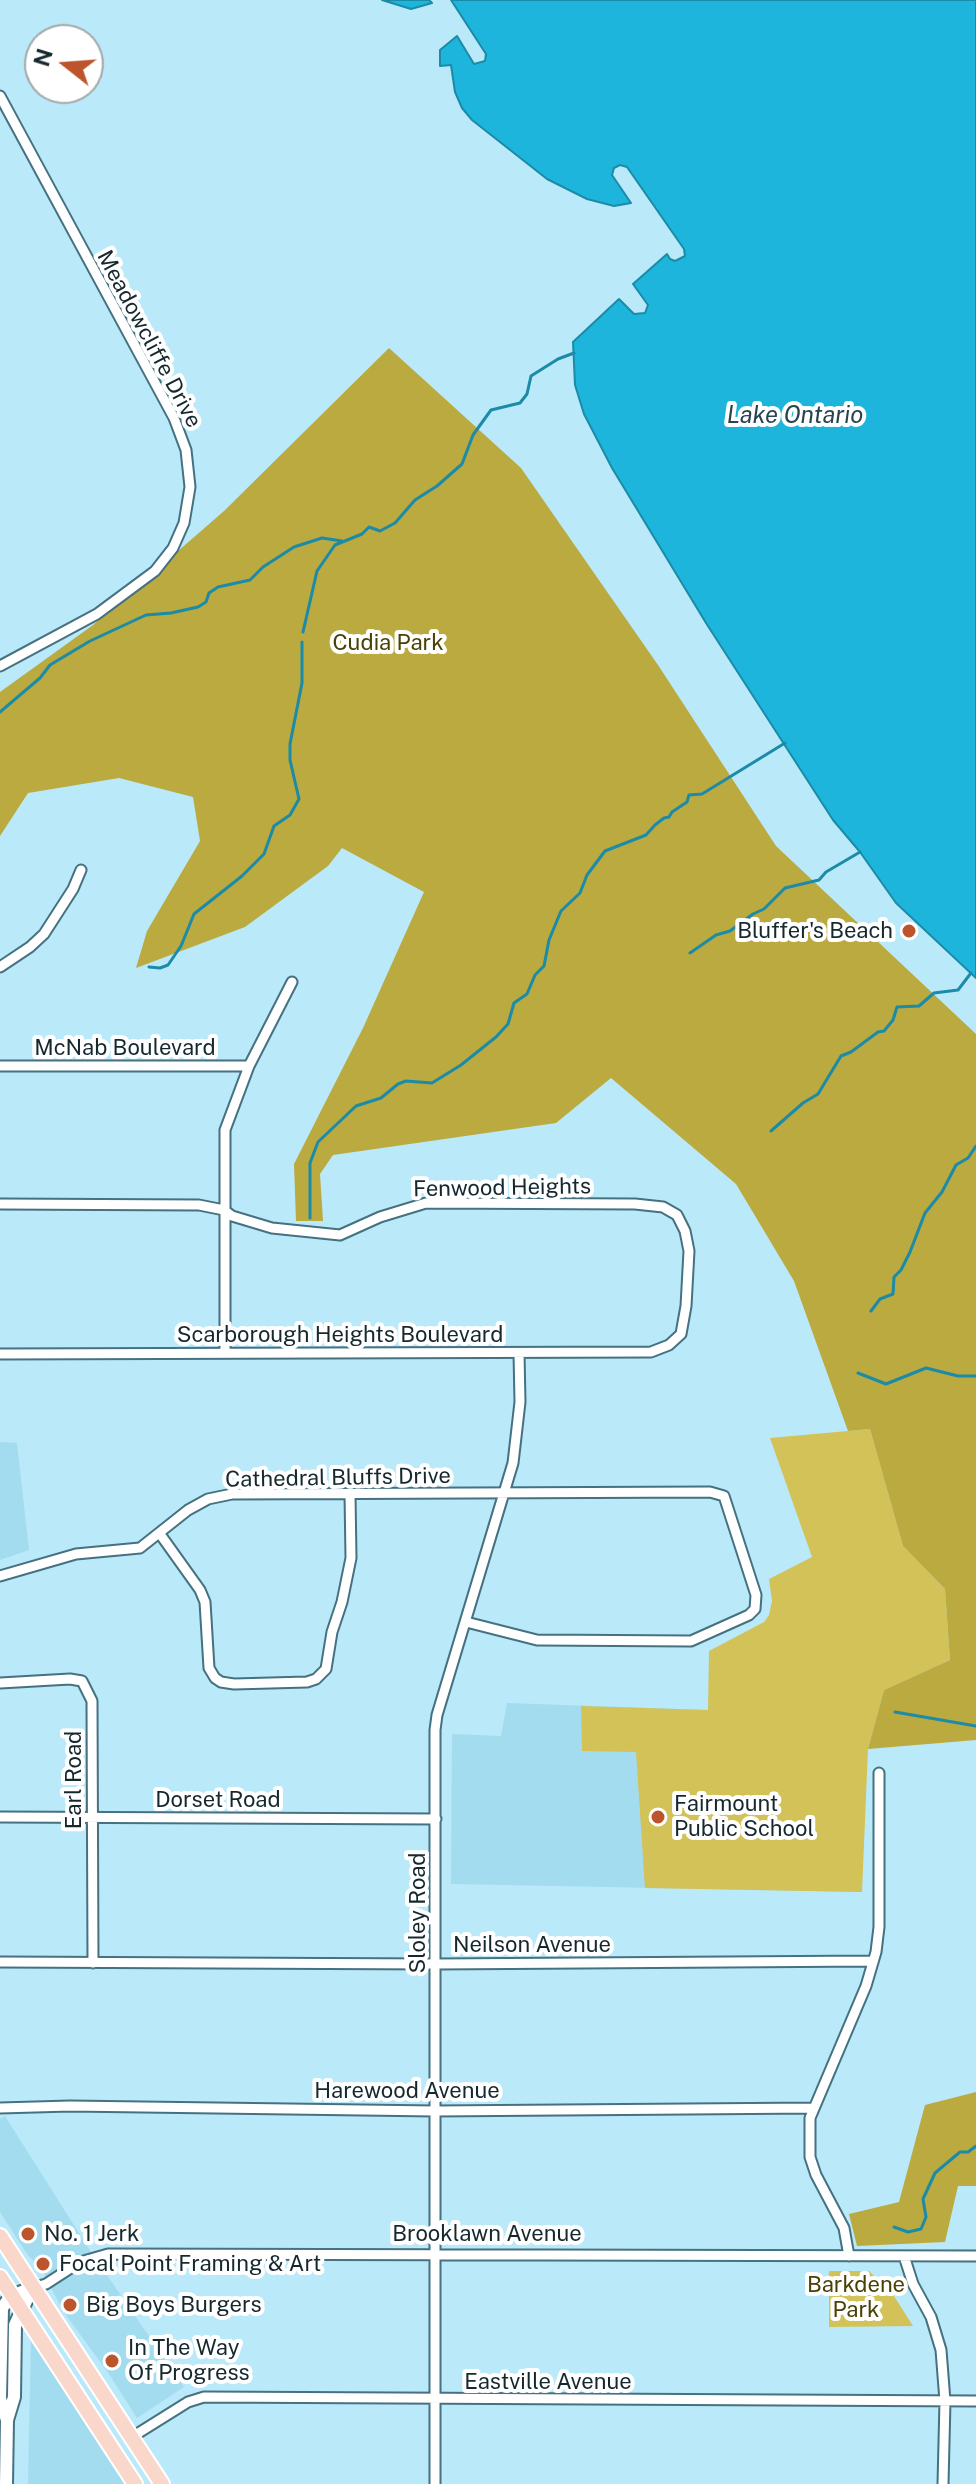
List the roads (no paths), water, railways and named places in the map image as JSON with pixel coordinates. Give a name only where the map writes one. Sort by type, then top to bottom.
[{"type":"main road","points":[[0,2236],[162,2484]]},
{"type":"main road","points":[[0,2277],[135,2484]]},
{"type":"main road","points":[[7,2420],[0,2399],[2,2308],[11,2296],[32,2288]]},
{"type":"main road","points":[[6,2484],[7,2420],[14,2397],[15,2325],[32,2288]]},
{"type":"street","name":"Meadowcliffe Drive","points":[[0,96],[174,418],[186,450],[190,487],[184,523],[173,548],[155,571],[97,614],[0,666]]},
{"type":"street","points":[[0,967],[44,934],[73,889],[81,870]]},
{"type":"street","points":[[225,1352],[225,1130],[249,1066],[292,982]]},
{"type":"street","name":"McNab Boulevard","points":[[0,1066],[249,1066]]},
{"type":"street","name":"Fenwood Heights","points":[[0,1204],[177,1203],[224,1210],[232,1216],[272,1228],[340,1235],[380,1217],[426,1203],[635,1204],[663,1207],[677,1215],[685,1231],[689,1251],[683,1327],[677,1339]]},
{"type":"street","name":"Scarborough Heights Boulevard","points":[[0,1354],[651,1352],[677,1339]]},
{"type":"street","name":"Sloley Road","points":[[435,2484],[436,1721],[505,1494],[518,1436],[519,1353]]},
{"type":"street","name":"Cathedral Bluffs Drive","points":[[0,1576],[63,1557],[140,1548],[188,1510],[208,1499],[232,1494],[710,1492],[724,1496],[756,1595],[755,1609],[749,1615],[691,1641],[537,1640],[466,1622]]},
{"type":"street","points":[[160,1534],[200,1590],[205,1602],[209,1668],[215,1678],[234,1684],[307,1682],[316,1679],[326,1669],[332,1632],[342,1602],[351,1558],[350,1494]]},
{"type":"street","name":"Earl Road","points":[[0,1683],[82,1681],[92,1701],[93,1963]]},
{"type":"street","points":[[849,2256],[844,2228],[810,2157],[810,2118],[866,1986],[879,1927],[879,1773]]},
{"type":"street","name":"Dorset Road","points":[[0,1817],[436,1819]]},
{"type":"street","name":"Neilson Avenue","points":[[0,1962],[436,1964],[872,1961]]},
{"type":"street","name":"Harewood Avenue","points":[[0,2108],[70,2106],[435,2111],[814,2108]]},
{"type":"street","name":"Brooklawn Avenue","points":[[32,2288],[46,2284],[80,2262],[108,2254],[976,2256]]},
{"type":"street","points":[[904,2256],[913,2284],[939,2338],[945,2401],[943,2484]]},
{"type":"street","name":"Eastville Avenue","points":[[132,2437],[188,2402],[204,2397],[976,2401]]},
{"type":"water","points":[[382,0],[429,0],[432,3],[411,9]]},
{"type":"water","name":"Lake Ontario","points":[[451,0],[976,0],[976,978],[896,903],[833,820],[706,623],[612,468],[584,414],[575,385],[573,342],[619,299],[634,314],[645,313],[648,305],[633,284],[667,254],[675,261],[685,256],[684,249],[627,167],[620,165],[614,168],[612,175],[631,203],[614,206],[587,199],[547,179],[472,120],[455,92],[451,65],[440,66],[440,50],[457,36],[474,64],[485,61],[486,54]]},
{"type":"waterway","points":[[303,632],[317,571],[335,545],[362,534],[369,527],[380,531],[395,523],[415,500],[462,464],[473,435],[491,410],[520,403],[527,394],[531,376],[574,353]]},
{"type":"waterway","points":[[0,712],[40,678],[50,665],[90,641],[146,615],[198,607],[218,587],[250,580],[263,567],[294,547],[322,538],[342,541]]},
{"type":"waterway","points":[[149,967],[168,965],[181,946],[194,914],[264,854],[274,826],[290,815],[299,799],[290,760],[290,744],[302,683],[302,642]]},
{"type":"waterway","points":[[310,1218],[310,1163],[318,1142],[356,1106],[381,1098],[406,1081],[432,1083],[496,1037],[508,1024],[514,1003],[527,994],[535,975],[544,966],[549,940],[561,911],[580,893],[587,875],[605,851],[646,835],[687,802],[689,795],[702,794],[785,743]]},
{"type":"waterway","points":[[690,953],[764,909],[785,888],[819,880],[826,872],[860,852]]},
{"type":"waterway","points":[[771,1131],[818,1094],[841,1056],[884,1031],[893,1020],[897,1007],[919,1006],[934,993],[958,990],[971,973]]},
{"type":"waterway","points":[[871,1311],[880,1299],[893,1294],[894,1277],[910,1252],[925,1213],[942,1192],[956,1165],[968,1158],[976,1146]]},
{"type":"waterway","points":[[858,1373],[886,1384],[926,1368],[958,1376],[976,1376]]},
{"type":"waterway","points":[[895,1712],[976,1726]]},
{"type":"waterway","points":[[894,2227],[908,2232],[921,2229],[926,2217],[923,2199],[935,2173],[960,2152],[968,2152],[976,2146]]},
{"type":"place","name":"Bluffer's Beach","points":[[909,931]]},
{"type":"place","name":"Fairmount Public School","points":[[658,1817]]},
{"type":"place","name":"No. 1 Jerk","points":[[28,2234]]},
{"type":"place","name":"Focal Point Framing & Art","points":[[43,2264]]},
{"type":"place","name":"Big Boys Burgers","points":[[70,2305]]},
{"type":"place","name":"In The Way Of Progress","points":[[112,2361]]},
{"type":"park label","name":"Cudia Park","points":[[388,643]]},
{"type":"park label","name":"Barkdene Park","points":[[856,2298]]}]
